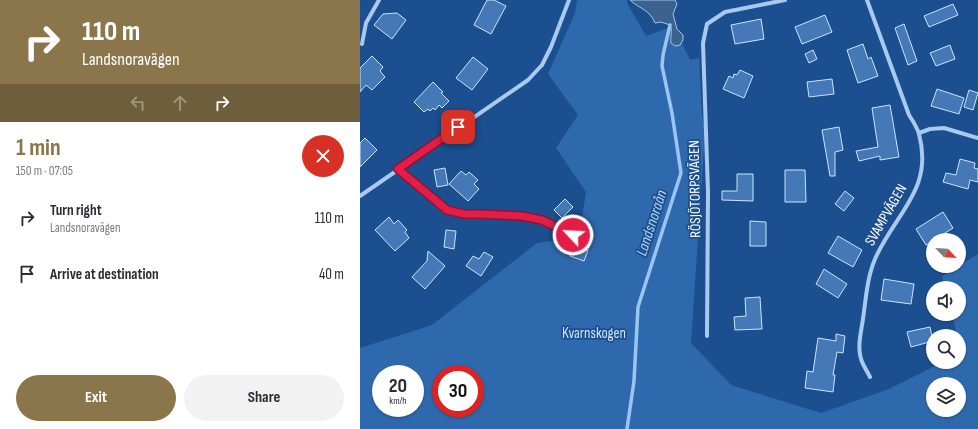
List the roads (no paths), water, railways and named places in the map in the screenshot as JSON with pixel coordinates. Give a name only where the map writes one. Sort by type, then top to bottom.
[{"type":"street","points":[[362,44],[366,23],[379,0]]},
{"type":"street","points":[[360,196],[528,80],[542,65],[551,47],[569,0]]},
{"type":"street","name":"RÖSJÖTORPSVÄGEN","points":[[707,336],[708,192],[703,43],[707,24],[725,12],[786,0]]},
{"type":"street","name":"SVAMPVÄGEN","points":[[867,0],[910,115],[919,133],[923,160],[922,173],[913,198],[876,257],[869,273],[859,347],[862,363],[870,377]]},
{"type":"street","points":[[919,133],[930,129],[944,128],[978,138]]},
{"type":"street","points":[[398,169],[447,210],[464,214],[522,216],[542,220],[573,235]]},
{"type":"waterway","name":"Landsnoraån","points":[[627,429],[634,381],[638,307],[681,173],[672,113],[662,66],[670,25]]},
{"type":"park label","name":"Kvarnskogen","points":[[594,333]]}]
